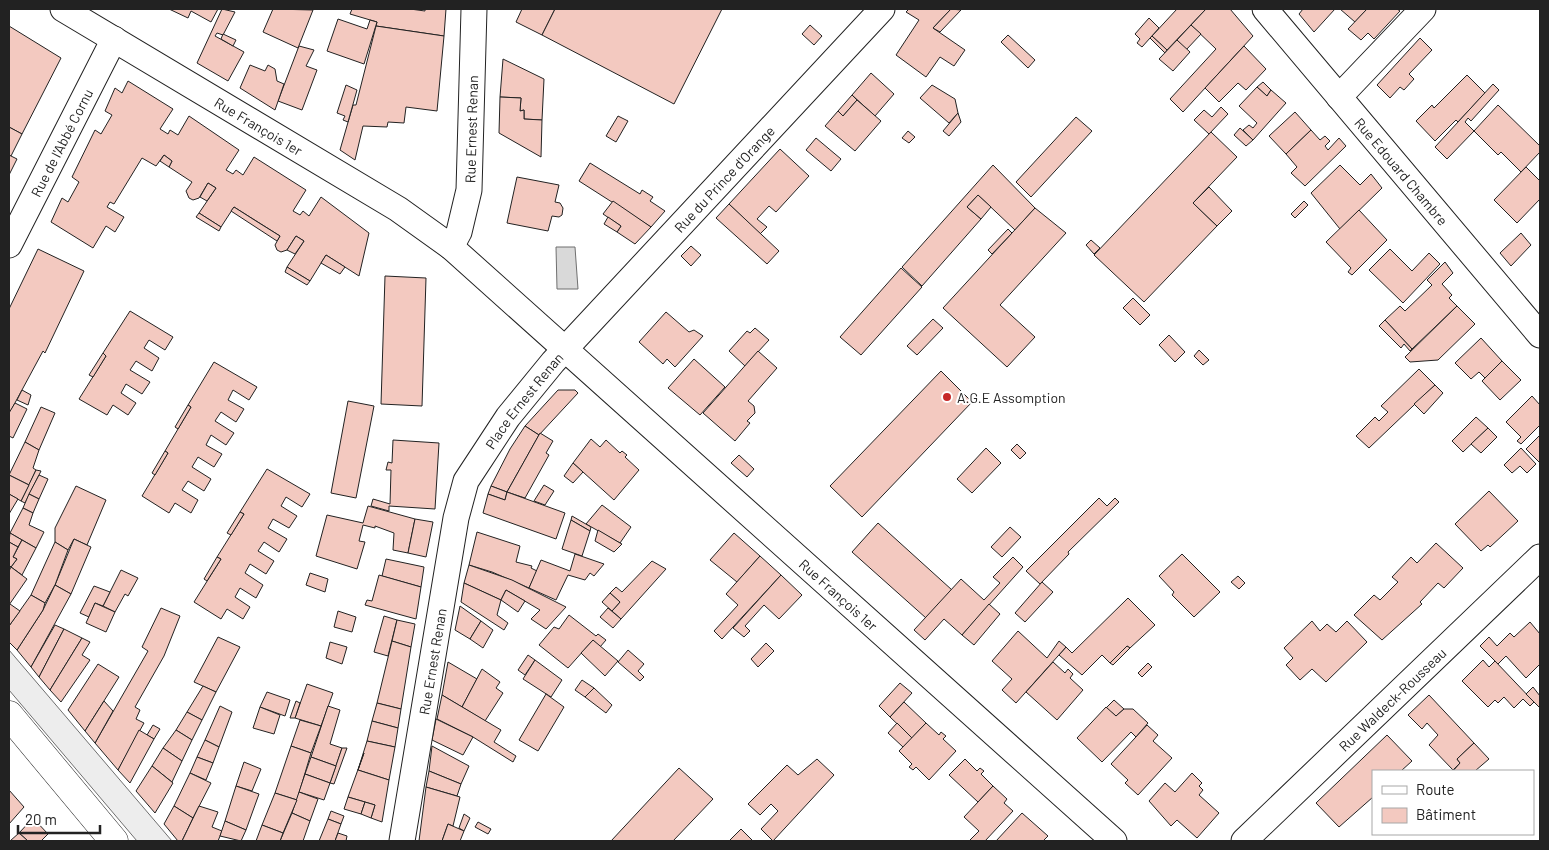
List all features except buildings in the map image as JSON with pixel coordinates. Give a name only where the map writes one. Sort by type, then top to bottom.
[{"type":"main road","points":[[9,715],[114,841]]},
{"type":"street","name":"Rue François 1er","points":[[63,9],[398,209],[451,247]]},
{"type":"street","name":"Rue Ernest Renan","points":[[451,247],[459,232],[470,190],[474,9]]},
{"type":"street","name":"Rue du Prince d'Orange","points":[[565,348],[882,9]]},
{"type":"street","name":"Rue Edouard Chambre","points":[[1264,9],[1540,335]]},
{"type":"street","points":[[1339,98],[1423,9]]},
{"type":"street","name":"Rue de l'Abbé Cornu","points":[[9,245],[114,39]]},
{"type":"street","name":"Place Ernest Renan","points":[[451,247],[565,348],[508,417],[466,482]]},
{"type":"street","name":"Rue François 1er","points":[[565,348],[1114,841]]},
{"type":"street","name":"Rue Ernest Renan","points":[[402,841],[456,518],[466,482]]},
{"type":"street","name":"Rue Waldeck-Rousseau","points":[[1244,841],[1540,556]]},
{"type":"shaded area","points":[[556,247],[575,247],[578,289],[557,289]]},
{"type":"shaded area","points":[[9,650],[172,841],[137,841],[9,690]]},
{"type":"place","name":"A.G.E Assomption","points":[[947,397]]}]
